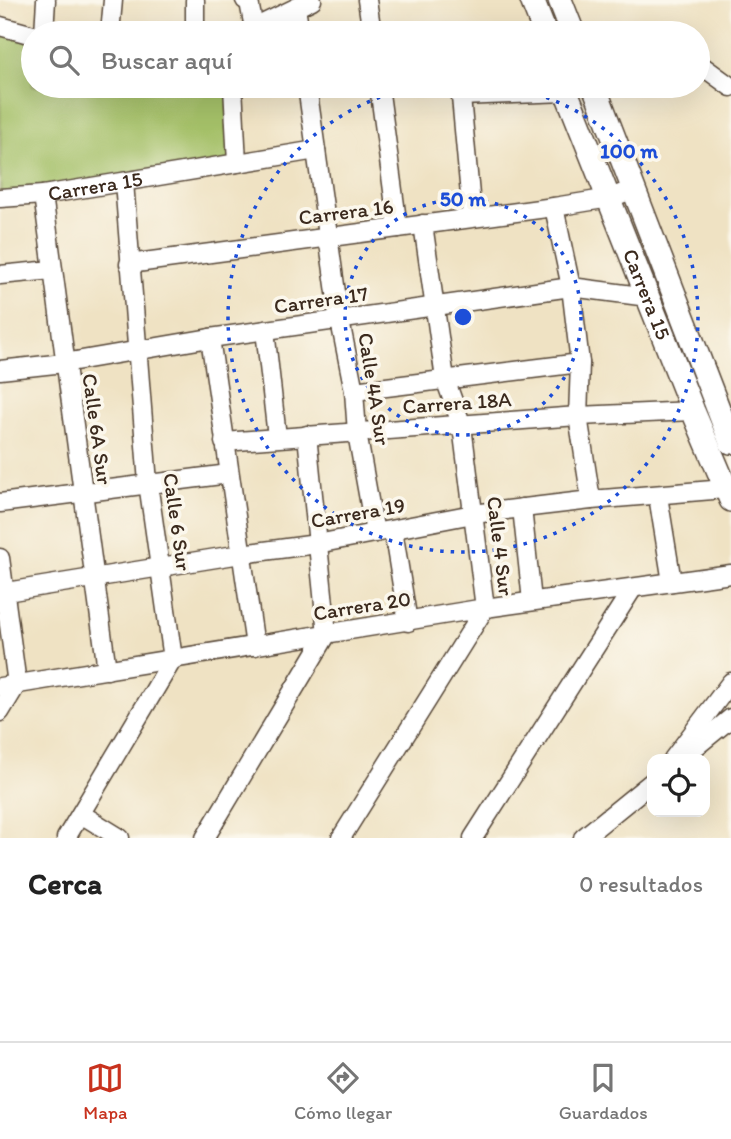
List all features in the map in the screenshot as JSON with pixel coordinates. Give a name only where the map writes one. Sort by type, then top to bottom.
[{"type":"main road","points":[[532,0],[540,21]]},
{"type":"main road","points":[[560,0],[568,21]]},
{"type":"main road","name":"Carrera 15","points":[[569,98],[728,495]]},
{"type":"main road","name":"Carrera 15","points":[[599,98],[731,442]]},
{"type":"street","points":[[45,21],[46,0]]},
{"type":"street","points":[[111,21],[113,0]]},
{"type":"street","points":[[195,0],[195,21]]},
{"type":"street","points":[[245,0],[249,2],[249,21]]},
{"type":"street","points":[[367,0],[370,21]]},
{"type":"street","points":[[269,21],[304,4]]},
{"type":"street","points":[[0,26],[21,32]]},
{"type":"street","points":[[710,72],[731,87]]},
{"type":"street","points":[[234,98],[237,163]]},
{"type":"street","name":"Calle 4A Sur","points":[[309,98],[340,321],[354,391],[357,433],[408,622]]},
{"type":"street","points":[[381,98],[398,228]]},
{"type":"street","points":[[461,98],[472,217]]},
{"type":"street","name":"Carrera 15","points":[[0,198],[43,195],[316,150]]},
{"type":"street","name":"Calle 6 Sur","points":[[124,182],[148,483],[173,659]]},
{"type":"street","name":"Carrera 16","points":[[129,264],[554,207],[610,198],[634,189]]},
{"type":"street","name":"Calle 6A Sur","points":[[43,195],[107,670]]},
{"type":"street","points":[[554,207],[571,286],[580,363],[578,416],[591,500]]},
{"type":"street","name":"Calle 4 Sur","points":[[341,838],[485,608],[462,426],[446,379],[423,224]]},
{"type":"street","points":[[0,275],[52,270]]},
{"type":"street","name":"Carrera 17","points":[[0,370],[64,363],[209,338],[571,286],[648,297]]},
{"type":"street","points":[[265,330],[277,437]]},
{"type":"street","points":[[209,338],[255,646]]},
{"type":"street","points":[[354,391],[580,363]]},
{"type":"street","name":"Carrera 18A","points":[[224,442],[578,416],[693,411]]},
{"type":"street","points":[[205,838],[327,634],[307,435]]},
{"type":"street","points":[[0,503],[229,474]]},
{"type":"street","points":[[658,495],[671,582]]},
{"type":"street","name":"Carrera 19","points":[[3,593],[317,544],[473,514],[658,495],[728,495]]},
{"type":"street","points":[[522,508],[532,601]]},
{"type":"street","points":[[0,558],[8,685],[0,712]]},
{"type":"street","name":"Carrera 20","points":[[8,685],[485,608],[731,574]]},
{"type":"street","points":[[473,838],[633,588]]},
{"type":"street","points":[[66,838],[173,659]]},
{"type":"street","points":[[677,754],[731,682]]},
{"type":"street","points":[[686,754],[731,718]]},
{"type":"street","points":[[583,838],[647,786]]},
{"type":"street","points":[[81,814],[120,838]]},
{"type":"green space","points":[[0,26],[21,32],[21,98],[234,98],[237,163],[0,198]]}]
